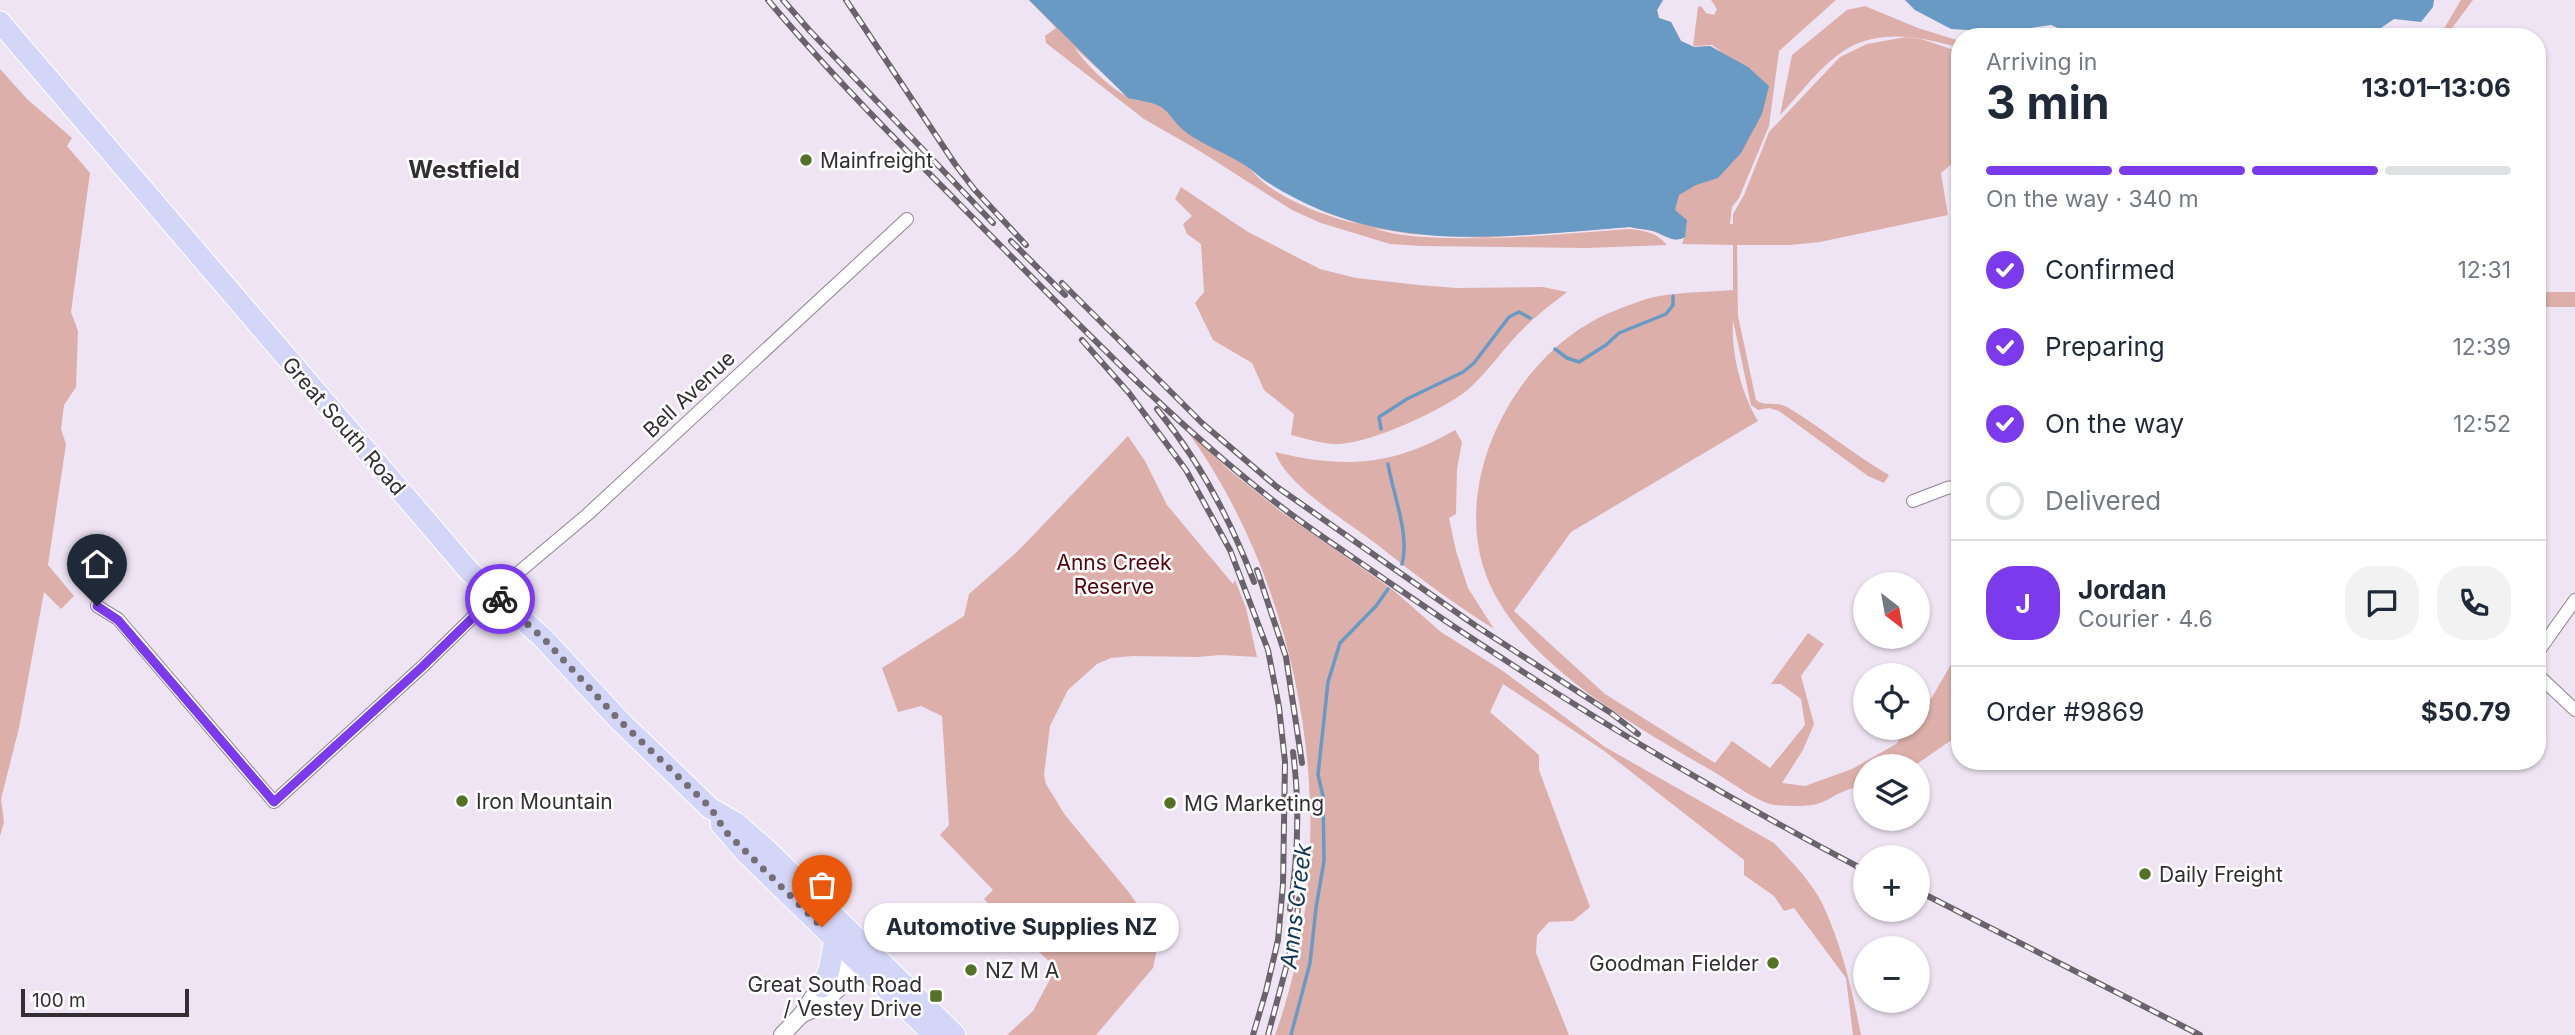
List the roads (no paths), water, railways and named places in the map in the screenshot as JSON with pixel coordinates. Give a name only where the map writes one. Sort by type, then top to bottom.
[{"type":"main road","name":"Great South Road","points":[[0,22],[470,572],[544,639],[619,720],[710,807],[736,823],[767,850],[934,1035]]},
{"type":"main road","name":"Great South Road","points":[[710,807],[726,832],[835,939],[864,955],[955,1035]]},
{"type":"main road","points":[[822,987],[829,970],[835,939]]},
{"type":"street","name":"Bell Avenue","points":[[97,606],[118,620],[274,802],[422,667],[540,552],[588,514],[907,219]]},
{"type":"street","points":[[1913,501],[1951,488]]},
{"type":"street","points":[[2546,641],[2575,600]]},
{"type":"street","points":[[2546,683],[2575,710]]},
{"type":"street","points":[[782,1035],[801,1016],[822,987],[864,955]]},
{"type":"street","points":[[801,1016],[820,1006],[864,955]]},
{"type":"water","points":[[1029,0],[1663,0],[1657,10],[1659,18],[1671,22],[1681,41],[1694,47],[1710,46],[1748,67],[1769,86],[1762,114],[1741,153],[1718,178],[1696,185],[1679,195],[1675,210],[1687,220],[1685,237],[1681,239],[1630,227],[1488,237],[1399,231],[1355,222],[1311,206],[1195,138],[1159,106],[1128,98]]},
{"type":"water","points":[[1905,0],[2434,0],[2433,7],[2421,22],[2394,19],[2381,28],[2058,28],[2051,25],[2030,28],[1951,29],[1915,10]]},
{"type":"waterway","name":"Anns Creek","points":[[1555,349],[1567,358],[1579,362],[1619,333],[1666,314],[1673,305],[1673,296]]},
{"type":"waterway","name":"Anns Creek","points":[[1381,429],[1379,417],[1407,399],[1463,372],[1474,363],[1509,317],[1519,312],[1530,318]]},
{"type":"waterway","name":"Anns Creek","points":[[1388,464],[1404,540],[1402,564]]},
{"type":"waterway","name":"Anns Creek","points":[[1291,1035],[1310,963],[1324,861],[1323,796],[1318,775],[1328,682],[1340,643],[1376,606],[1388,589]]},
{"type":"railway","points":[[768,0],[882,126],[1070,316],[1176,418],[1250,482],[1337,547],[1562,697],[1682,769],[1853,864]]},
{"type":"railway","points":[[783,0],[993,223]]},
{"type":"railway","points":[[846,0],[955,164],[974,189],[1026,245]]},
{"type":"railway","points":[[1011,241],[1065,295]]},
{"type":"railway","points":[[1062,283],[1202,423],[1277,487],[1476,626],[1611,713],[1638,734]]},
{"type":"railway","points":[[1082,340],[1129,393],[1186,470],[1230,550],[1268,650],[1279,707],[1285,762],[1283,884],[1278,940],[1253,1035]]},
{"type":"railway","points":[[1157,409],[1187,449],[1213,492],[1254,582]]},
{"type":"railway","points":[[1257,570],[1286,657],[1302,763]]},
{"type":"railway","points":[[1290,909],[1297,830],[1293,752]]},
{"type":"railway","points":[[1930,897],[2200,1035]]},
{"type":"railway","points":[[1268,1035],[1294,938],[1299,899]]},
{"type":"place","name":"Mainfreight","points":[[806,160]]},
{"type":"place","name":"Iron Mountain","points":[[462,801]]},
{"type":"place","name":"MG Marketing","points":[[1170,803]]},
{"type":"place","name":"Daily Freight","points":[[2145,874]]},
{"type":"place","name":"Automotive Supplies NZ","points":[[822,927]]},
{"type":"place","name":"Goodman Fielder","points":[[1773,963]]},
{"type":"place","name":"NZ M A","points":[[971,970]]},
{"type":"place","name":"Great South Road / Vestey Drive","points":[[936,996]]},
{"type":"district","name":"Westfield","points":[[464,169]]},
{"type":"park label","name":"Anns Creek Reserve","points":[[1114,574]]}]
